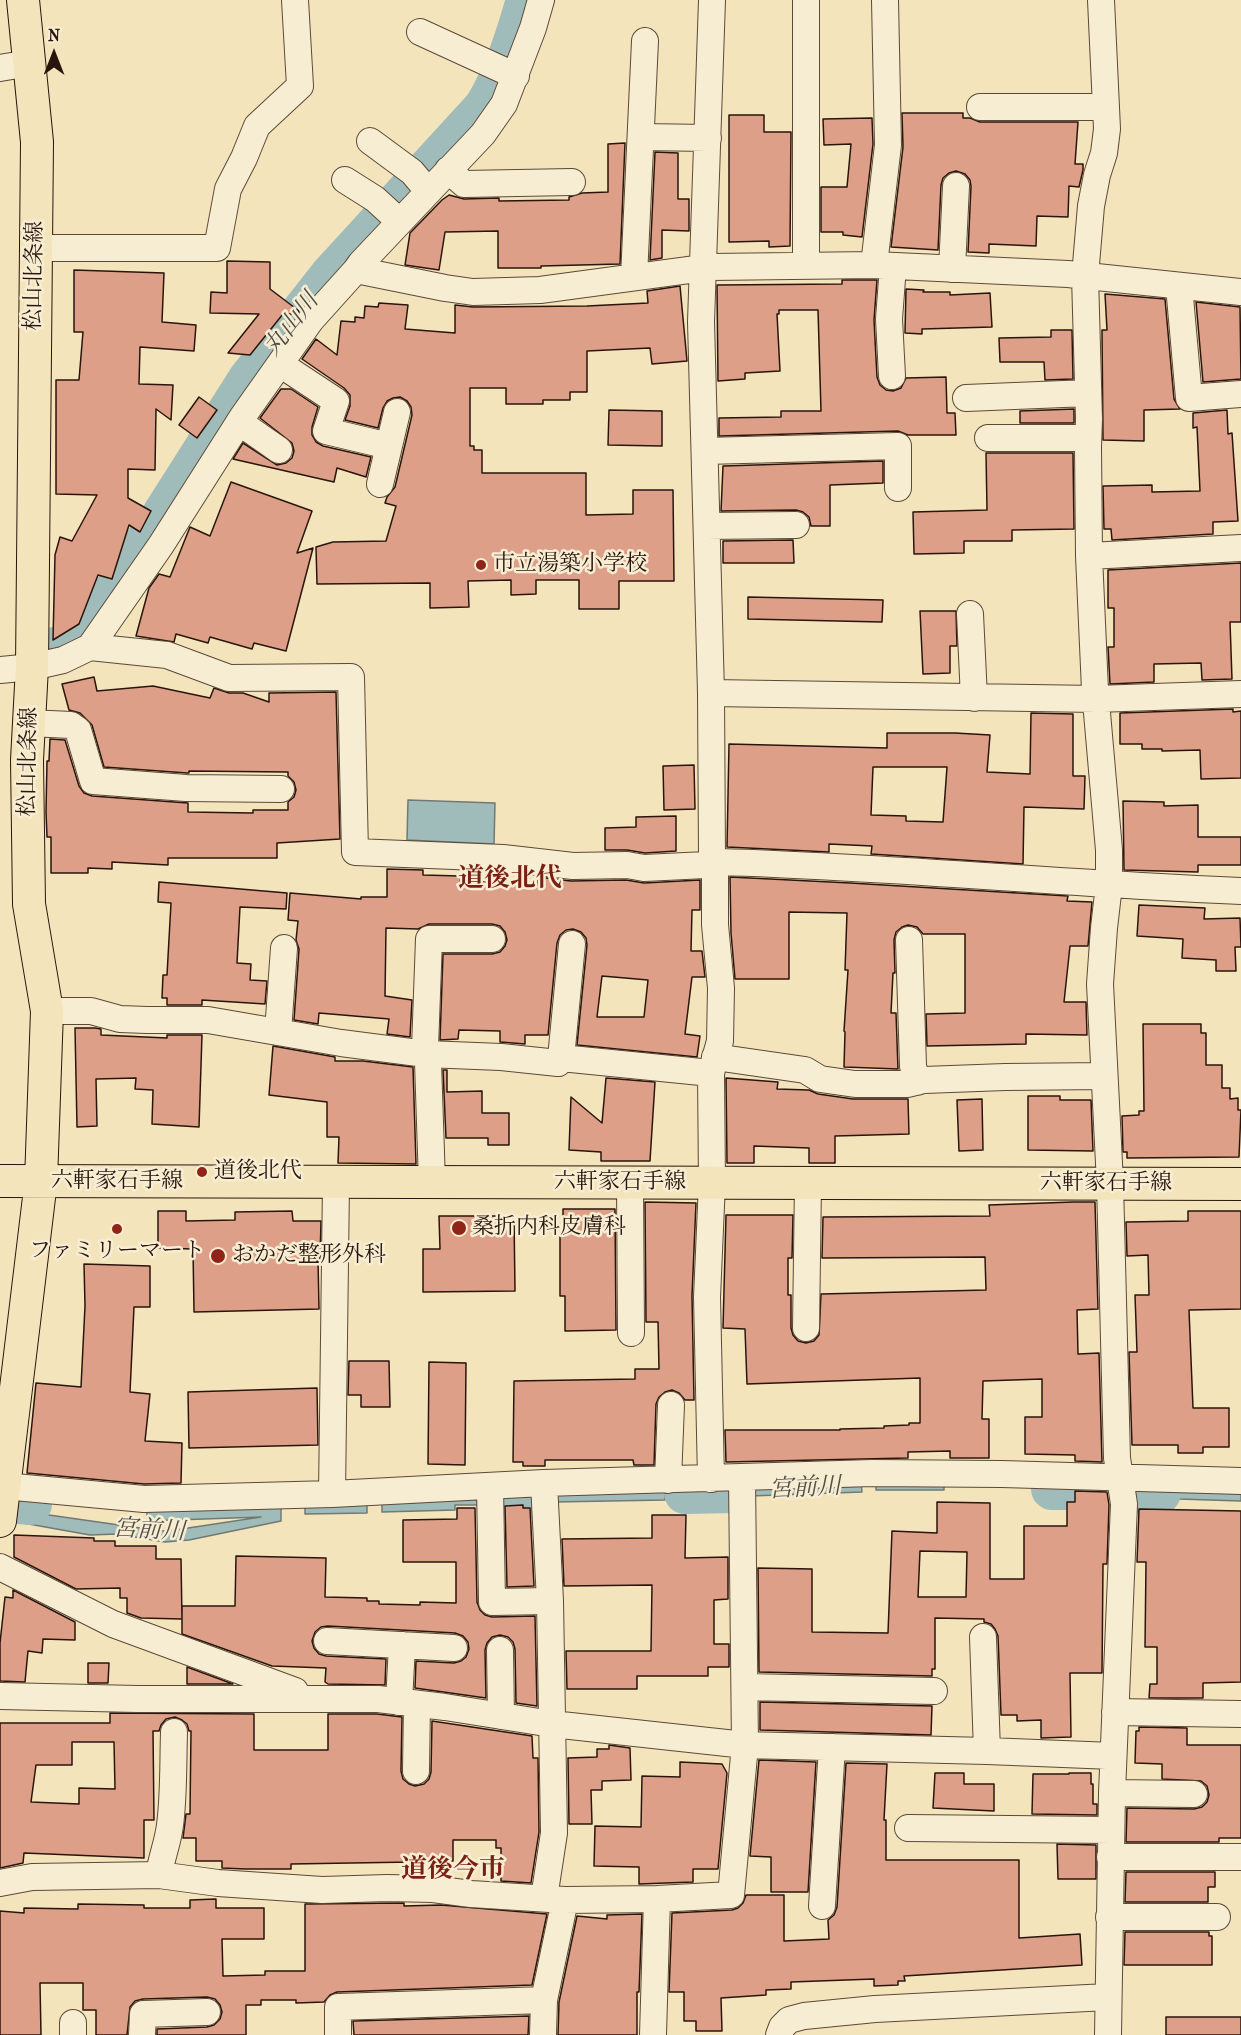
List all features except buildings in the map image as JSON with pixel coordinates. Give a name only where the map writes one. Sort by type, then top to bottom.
[{"type":"main road","name":"松山北条線","points":[[2,1502],[41,1181],[47,1011],[29,904],[27,760],[32,668],[37,142],[23,0]]},
{"type":"main road","name":"六軒家石手線","points":[[0,1181],[1241,1184]]},
{"type":"street","points":[[35,248],[217,248],[222,209],[228,189],[244,159],[257,126],[300,86],[295,0]]},
{"type":"street","points":[[0,670],[32,668],[63,660],[90,647],[161,545],[239,422],[311,320],[356,270],[392,215],[421,183],[448,170],[483,134],[504,104],[509,72],[533,28],[541,0]]},
{"type":"street","points":[[711,1479],[707,1297],[713,1065],[720,1041],[721,988],[715,925],[702,269],[712,0]]},
{"type":"street","points":[[806,0],[806,266]]},
{"type":"street","points":[[885,0],[888,145],[884,266],[892,376]]},
{"type":"street","points":[[1101,0],[1107,129],[1091,206],[1085,276],[1089,555],[1096,699],[1109,850],[1109,885],[1100,984],[1110,1184],[1116,1438],[1124,1504],[1113,1756],[1108,2035]]},
{"type":"street","points":[[420,32],[509,72]]},
{"type":"street","points":[[634,278],[645,41]]},
{"type":"street","points":[[0,68],[30,63]]},
{"type":"street","points":[[980,107],[1106,107]]},
{"type":"street","points":[[641,137],[708,138]]},
{"type":"street","points":[[370,141],[421,183]]},
{"type":"street","points":[[448,170],[464,184],[572,182]]},
{"type":"street","points":[[345,180],[375,199],[392,215]]},
{"type":"street","points":[[952,269],[956,186]]},
{"type":"street","points":[[356,270],[473,292],[540,290],[702,269],[806,266],[884,266],[1085,276],[1241,292]]},
{"type":"street","points":[[1179,286],[1189,398],[1241,394]]},
{"type":"street","points":[[280,364],[336,401],[326,431],[389,446]]},
{"type":"street","points":[[966,398],[1088,393]]},
{"type":"street","points":[[380,484],[397,412]]},
{"type":"street","points":[[239,422],[279,450]]},
{"type":"street","points":[[988,438],[1088,438]]},
{"type":"street","points":[[705,452],[898,446],[898,488]]},
{"type":"street","points":[[707,526],[796,525]]},
{"type":"street","points":[[1089,555],[1241,548]]},
{"type":"street","points":[[970,614],[974,698]]},
{"type":"street","points":[[90,647],[167,655],[229,678],[351,677],[355,852],[503,858],[573,866],[627,865],[644,868],[721,862],[831,866],[1109,885],[1241,891]]},
{"type":"street","points":[[711,693],[1096,699],[1241,694]]},
{"type":"street","points":[[29,723],[71,725],[78,730],[93,781],[186,788],[281,789]]},
{"type":"street","points":[[432,1183],[425,1036],[429,939],[492,939]]},
{"type":"street","points":[[909,940],[913,1066],[917,1082]]},
{"type":"street","points":[[47,1011],[91,1011],[120,1019],[208,1020],[426,1054],[558,1062],[561,1058],[572,944]]},
{"type":"street","points":[[278,1032],[284,948]]},
{"type":"street","points":[[561,1058],[805,1070],[820,1079],[843,1083],[908,1084],[924,1080],[1103,1076]]},
{"type":"street","points":[[332,1494],[336,1183]]},
{"type":"street","points":[[630,1183],[631,1334]]},
{"type":"street","points":[[806,1328],[808,1183]]},
{"type":"street","points":[[668,1480],[671,1405]]},
{"type":"street","points":[[2,1502],[332,1494],[544,1483],[872,1473],[1002,1474],[1241,1481]]},
{"type":"street","points":[[0,1883],[32,1877],[159,1875],[218,1883],[322,1890],[433,1889],[471,1894],[555,1899],[657,1899],[730,1895],[745,1745],[742,1478]]},
{"type":"street","points":[[543,2035],[544,2000],[555,1899],[550,1601],[544,1483]]},
{"type":"street","points":[[490,1486],[492,1602],[550,1601]]},
{"type":"street","points":[[0,1567],[113,1624],[315,1698]]},
{"type":"street","points":[[983,1637],[987,1750]]},
{"type":"street","points":[[327,1641],[454,1648]]},
{"type":"street","points":[[402,1645],[416,1771]]},
{"type":"street","points":[[500,1650],[501,1716]]},
{"type":"street","points":[[746,1687],[934,1691]]},
{"type":"street","points":[[0,1696],[138,1699],[378,1699],[552,1724],[745,1745],[987,1750],[1113,1756]]},
{"type":"street","points":[[1115,1712],[1241,1714]]},
{"type":"street","points":[[159,1875],[161,1858],[171,1822],[174,1732]]},
{"type":"street","points":[[822,1906],[832,1747]]},
{"type":"street","points":[[1112,1793],[1194,1794]]},
{"type":"street","points":[[908,1827],[1111,1830]]},
{"type":"street","points":[[1110,1857],[1241,1857]]},
{"type":"street","points":[[653,2035],[657,1899]]},
{"type":"street","points":[[1109,1917],[1217,1917]]},
{"type":"street","points":[[779,2035],[782,2027],[789,2020],[804,2016],[886,2009],[1107,1997]]},
{"type":"street","points":[[338,2035],[338,2007],[544,2000]]},
{"type":"street","points":[[142,2035],[143,2014],[207,2012]]},
{"type":"water","points":[[408,800],[495,803],[494,844],[407,840]]},
{"type":"water","points":[[876,1480],[944,1481],[944,1490],[876,1490]]},
{"type":"water","points":[[861,1482],[862,1492],[750,1496],[749,1486]]},
{"type":"water","points":[[1179,1487],[1241,1489],[1241,1501],[1179,1499]]},
{"type":"water","points":[[665,1489],[665,1500],[553,1502],[553,1491]]},
{"type":"water","points":[[484,1496],[484,1505],[455,1505],[455,1510],[382,1512],[382,1499]]},
{"type":"water","points":[[367,1499],[367,1513],[305,1514],[305,1500]]},
{"type":"water","points":[[281,1504],[281,1521],[189,1540],[165,1542],[117,1534],[90,1535],[12,1521],[14,1510],[161,1531],[261,1517],[147,1521],[147,1507]]},
{"type":"waterway","name":"丸山川","points":[[53,649],[72,642],[108,601],[249,379],[331,275],[485,107],[509,55],[527,0]]},
{"type":"waterway","name":"宮前川","points":[[1052,1489],[1079,1489]]},
{"type":"waterway","name":"宮前川","points":[[685,1493],[734,1492]]},
{"type":"waterway","name":"宮前川","points":[[1135,1492],[1160,1493]]},
{"type":"waterway","name":"宮前川","points":[[497,1499],[536,1498]]},
{"type":"waterway","points":[[20,1503],[31,1504]]},
{"type":"place","name":"市立湯築小学校","points":[[481,565]]},
{"type":"place","name":"道後北代","points":[[202,1172]]},
{"type":"place","name":"桑折内科皮膚科","points":[[459,1228]]},
{"type":"place","name":"ファミリーマート","points":[[117,1229]]},
{"type":"place","name":"おかだ整形外科","points":[[218,1256]]},
{"type":"district","name":"道後北代","points":[[510,880]]},
{"type":"district","name":"道後今市","points":[[453,1871]]}]
